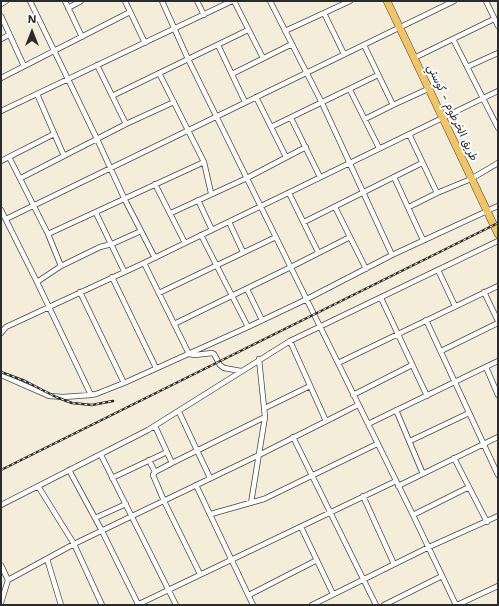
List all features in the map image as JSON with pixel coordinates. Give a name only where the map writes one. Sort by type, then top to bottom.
[{"type":"highway","name":"طريق الخرطوم - كوستي","points":[[387,1],[486,212],[498,234]]},
{"type":"street","points":[[1,4],[6,1]]},
{"type":"street","points":[[30,1],[125,200],[155,258]]},
{"type":"street","points":[[64,1],[82,37]]},
{"type":"street","points":[[68,8],[81,1]]},
{"type":"street","points":[[125,1],[145,42]]},
{"type":"street","points":[[162,1],[188,59],[457,605],[498,586]]},
{"type":"street","points":[[197,1],[204,15]]},
{"type":"street","points":[[1,111],[233,1],[263,58]]},
{"type":"street","points":[[270,1],[322,103],[392,255]]},
{"type":"street","points":[[285,31],[350,1]]},
{"type":"street","points":[[6,219],[454,1]]},
{"type":"street","points":[[486,1],[498,26]]},
{"type":"street","points":[[1,78],[130,12]]},
{"type":"street","points":[[324,13],[344,54]]},
{"type":"street","points":[[1,16],[24,66]]},
{"type":"street","points":[[414,58],[494,19]]},
{"type":"street","points":[[112,96],[248,30]]},
{"type":"street","points":[[1,39],[9,35]]},
{"type":"street","points":[[453,39],[498,128]]},
{"type":"street","points":[[232,74],[292,44]]},
{"type":"street","points":[[218,45],[245,102]]},
{"type":"street","points":[[364,45],[393,105]]},
{"type":"street","points":[[467,67],[498,53]]},
{"type":"street","points":[[97,65],[126,124]]},
{"type":"street","points":[[159,73],[204,162],[211,193]]},
{"type":"street","points":[[271,127],[378,76]]},
{"type":"street","points":[[365,119],[428,89]]},
{"type":"street","points":[[350,90],[380,148]]},
{"type":"street","points":[[1,333],[6,327],[155,258],[498,91]]},
{"type":"street","points":[[36,94],[64,156]]},
{"type":"street","points":[[256,97],[286,157]]},
{"type":"street","points":[[21,178],[126,124],[174,102]]},
{"type":"street","points":[[291,118],[320,177]]},
{"type":"street","points":[[1,161],[54,134]]},
{"type":"street","points":[[409,134],[437,193]]},
{"type":"street","points":[[171,213],[211,193],[247,178],[306,147]]},
{"type":"street","points":[[10,157],[48,234],[61,266]]},
{"type":"street","points":[[48,234],[125,200],[204,162]]},
{"type":"street","points":[[304,222],[422,163]]},
{"type":"street","points":[[409,207],[437,193],[471,179],[498,163]]},
{"type":"street","points":[[394,177],[423,240]]},
{"type":"street","points":[[156,184],[185,243]]},
{"type":"street","points":[[289,193],[318,252]]},
{"type":"street","points":[[198,200],[212,230]]},
{"type":"street","points":[[335,206],[366,269]]},
{"type":"street","points":[[1,375],[49,396],[63,397],[96,394],[124,383],[248,327],[307,299],[392,255],[498,206]]},
{"type":"street","points":[[1,210],[37,282],[90,395]]},
{"type":"street","points":[[96,213],[124,272]]},
{"type":"street","points":[[229,222],[243,252]]},
{"type":"street","points":[[37,282],[61,266],[100,247],[112,244],[141,231]]},
{"type":"street","points":[[201,235],[248,327]]},
{"type":"street","points":[[159,293],[276,237]]},
{"type":"street","points":[[174,324],[291,268],[318,252],[350,237]]},
{"type":"street","points":[[1,505],[155,426],[179,412],[259,359],[290,341],[498,241]]},
{"type":"street","points":[[144,263],[189,354]]},
{"type":"street","points":[[438,270],[455,306]]},
{"type":"street","points":[[112,277],[156,368]]},
{"type":"street","points":[[338,363],[498,286]]},
{"type":"street","points":[[247,289],[262,320]]},
{"type":"street","points":[[80,292],[124,383]]},
{"type":"street","points":[[441,351],[498,322],[484,292]]},
{"type":"street","points":[[381,298],[427,396]]},
{"type":"street","points":[[426,320],[498,475]]},
{"type":"street","points":[[290,341],[326,421]]},
{"type":"street","points":[[189,354],[195,355],[212,353],[220,365],[224,368],[241,371]]},
{"type":"street","points":[[251,504],[266,417],[259,359]]},
{"type":"street","points":[[368,424],[498,361]]},
{"type":"street","points":[[354,395],[412,365]]},
{"type":"street","points":[[486,367],[498,395]]},
{"type":"street","points":[[266,408],[310,386]]},
{"type":"street","points":[[8,580],[74,544],[259,455],[358,405]]},
{"type":"street","points":[[396,410],[423,474]]},
{"type":"street","points":[[179,412],[210,478]]},
{"type":"street","points":[[410,441],[469,412]]},
{"type":"street","points":[[155,472],[266,417]]},
{"type":"street","points":[[155,426],[172,463]]},
{"type":"street","points":[[293,437],[376,605]]},
{"type":"street","points":[[398,486],[498,437]]},
{"type":"street","points":[[211,514],[251,504],[264,499],[377,444]]},
{"type":"street","points":[[112,478],[167,452]]},
{"type":"street","points":[[101,455],[176,605]]},
{"type":"street","points":[[454,458],[487,522]]},
{"type":"street","points":[[149,460],[155,472],[153,476],[164,501],[200,574]]},
{"type":"street","points":[[69,470],[102,531],[138,605],[168,589],[396,481]]},
{"type":"street","points":[[196,485],[253,605]]},
{"type":"street","points":[[38,486],[74,544],[102,605]]},
{"type":"street","points":[[413,515],[469,487]]},
{"type":"street","points":[[363,496],[394,564]]},
{"type":"street","points":[[95,518],[126,504]]},
{"type":"street","points":[[312,605],[428,547],[498,516]]},
{"type":"street","points":[[301,526],[334,594]]},
{"type":"street","points":[[47,559],[62,605]]},
{"type":"street","points":[[249,595],[317,560]]},
{"type":"street","points":[[1,565],[8,580],[1,603]]},
{"type":"street","points":[[384,605],[442,576]]},
{"type":"railway","points":[[1,470],[498,223]]},
{"type":"railway","points":[[1,372],[25,381],[56,397],[72,403],[92,405],[113,401]]}]
